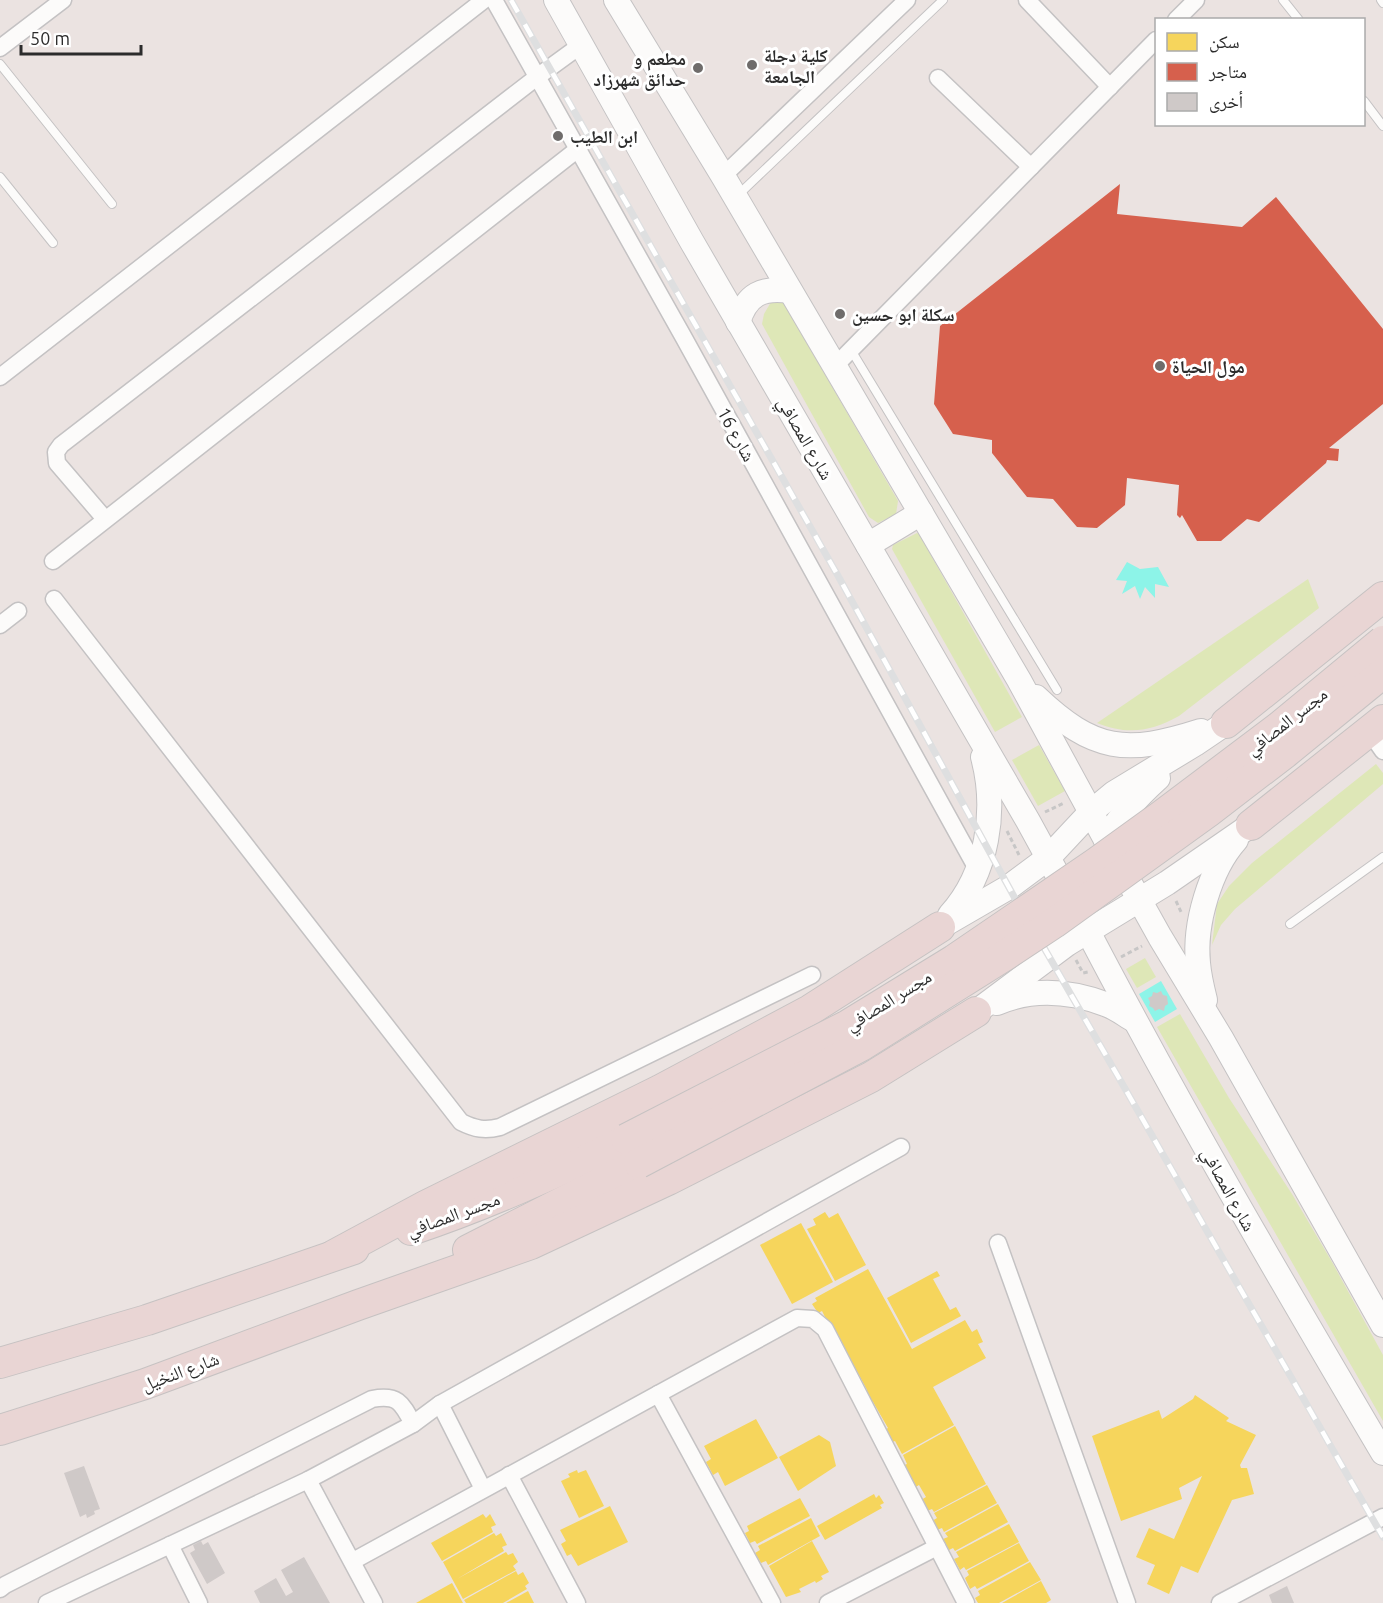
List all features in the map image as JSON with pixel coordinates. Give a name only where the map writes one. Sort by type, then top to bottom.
[{"type":"highway","points":[[1226,723],[1383,597]]},
{"type":"highway","name":"مجسر المصافي","points":[[358,1305],[633,1151],[848,1026],[963,953],[1161,816],[1279,727],[1383,641]]},
{"type":"highway","name":"مجسر المصافي","points":[[334,1255],[633,1151],[861,1046],[1063,916],[1208,812],[1383,673]]},
{"type":"highway","points":[[1251,825],[1378,734]]},
{"type":"highway","points":[[0,1363],[147,1320],[334,1255],[425,1206],[660,1090],[810,1010],[947,923]]},
{"type":"highway","points":[[358,1305],[531,1244],[668,1180],[871,1077],[984,1005]]},
{"type":"highway","name":"شارع النخيل","points":[[0,1430],[145,1384],[358,1305]]},
{"type":"main road","name":"شارع المصافي","points":[[556,0],[717,285],[1052,866]]},
{"type":"main road","points":[[625,4],[790,291],[843,358],[921,513],[1019,680],[1106,840],[1139,796],[1187,752],[1226,723]]},
{"type":"main road","points":[[717,285],[741,288],[751,285],[766,271],[771,260]]},
{"type":"main road","points":[[738,321],[742,310],[756,295],[776,289],[790,291]]},
{"type":"main road","points":[[868,544],[921,513]]},
{"type":"main road","points":[[1019,680],[1059,718],[1086,736],[1112,744],[1138,746],[1173,740],[1226,723]]},
{"type":"main road","points":[[947,923],[970,889],[984,853],[990,814],[988,775],[978,737]]},
{"type":"main road","points":[[947,923],[1009,887],[1052,866],[1091,812],[1114,793],[1187,752]]},
{"type":"main road","points":[[1159,802],[1161,786],[1187,752]]},
{"type":"main road","points":[[984,1005],[1081,928],[1135,892],[1224,843],[1251,825]]},
{"type":"main road","points":[[1221,1038],[1205,1001],[1197,962],[1199,925],[1210,884],[1227,850],[1251,825]]},
{"type":"main road","points":[[1189,842],[1224,843]]},
{"type":"main road","points":[[1135,892],[1221,1038],[1383,1325]]},
{"type":"main road","points":[[947,923],[974,919],[985,924]]},
{"type":"main road","name":"شارع المصافي","points":[[1081,928],[1105,964],[1267,1257],[1383,1453]]},
{"type":"main road","points":[[984,1005],[1005,977],[1006,971]]},
{"type":"main road","points":[[984,1005],[1012,997],[1044,992],[1070,994],[1106,1004],[1134,1020]]},
{"type":"street","points":[[0,48],[63,0]]},
{"type":"street","points":[[0,377],[484,0]]},
{"type":"street","name":"شارع 16","points":[[494,0],[977,869]]},
{"type":"street","points":[[723,176],[907,0]]},
{"type":"street","points":[[1027,0],[1110,87]]},
{"type":"street","points":[[1177,18],[1189,2]]},
{"type":"street","points":[[843,358],[1155,41]]},
{"type":"street","points":[[105,519],[57,463],[56,452],[61,445],[581,45]]},
{"type":"street","points":[[938,78],[1031,167]]},
{"type":"street","points":[[53,561],[578,149]]},
{"type":"street","points":[[54,599],[461,1122],[471,1127],[482,1130],[500,1127],[812,975]]},
{"type":"street","points":[[0,625],[18,612]]},
{"type":"street","points":[[47,1603],[308,1480],[413,1424],[440,1404],[901,1148]]},
{"type":"street","points":[[998,1243],[1127,1603]]},
{"type":"street","points":[[353,1561],[797,1318],[813,1319],[825,1329],[966,1603]]},
{"type":"street","points":[[658,1394],[772,1603]]},
{"type":"street","points":[[0,1589],[372,1400],[384,1397],[393,1398],[402,1404],[413,1424]]},
{"type":"street","points":[[440,1404],[483,1489]]},
{"type":"street","points":[[509,1475],[577,1603]]},
{"type":"street","points":[[308,1480],[374,1603]]},
{"type":"street","points":[[1220,1603],[1383,1517]]},
{"type":"street","points":[[170,1545],[199,1603]]},
{"type":"street","points":[[828,1603],[938,1547]]},
{"type":"lane","points":[[736,198],[943,0]]},
{"type":"lane","points":[[1283,0],[1297,18]]},
{"type":"lane","points":[[0,64],[112,204]]},
{"type":"lane","points":[[1365,102],[1383,126]]},
{"type":"lane","points":[[0,177],[53,243]]},
{"type":"lane","points":[[843,358],[1057,690]]},
{"type":"lane","points":[[1290,924],[1383,857]]},
{"type":"path","points":[[1081,928],[1083,973],[1160,937]]},
{"type":"green space","points":[[782,300],[898,501],[896,514],[878,523],[869,517],[762,324],[764,314],[771,302]]},
{"type":"green space","points":[[917,533],[1022,717],[995,732],[892,549],[893,545]]},
{"type":"green space","points":[[1308,579],[1319,608],[1179,716],[1158,726],[1138,730],[1118,729],[1097,723]]},
{"type":"green space","points":[[1039,745],[1065,791],[1038,806],[1012,760]]},
{"type":"green space","points":[[1376,764],[1383,773],[1383,784],[1235,909],[1221,925],[1212,945],[1217,904],[1229,886],[1252,863]]},
{"type":"green space","points":[[1145,958],[1156,977],[1137,988],[1126,969]]},
{"type":"green space","points":[[1180,1014],[1229,1098],[1292,1194],[1383,1355],[1383,1421],[1157,1027]]},
{"type":"water","points":[[1127,562],[1140,569],[1158,567],[1169,587],[1155,584],[1155,598],[1145,587],[1140,599],[1135,586],[1122,594],[1127,581],[1116,580]]},
{"type":"water","points":[[1161,981],[1177,1009],[1155,1022],[1139,994]]},
{"type":"building: سكن","points":[[825,1212],[829,1218],[838,1213],[866,1265],[835,1281],[807,1229],[816,1225],[813,1219]]},
{"type":"building: سكن","points":[[801,1223],[833,1282],[792,1304],[760,1245]]},
{"type":"building: سكن","points":[[868,1269],[912,1349],[965,1320],[972,1332],[977,1329],[983,1342],[978,1344],[986,1358],[933,1387],[954,1425],[902,1454],[895,1441],[890,1443],[883,1431],[888,1428],[873,1402],[869,1404],[862,1392],[867,1390],[854,1366],[850,1368],[822,1321],[826,1319],[822,1311],[818,1313],[812,1304],[817,1301],[815,1298]]},
{"type":"building: سكن","points":[[937,1271],[940,1276],[933,1279],[950,1310],[956,1307],[961,1316],[911,1343],[887,1298]]},
{"type":"building: سكن","points":[[1195,1395],[1229,1418],[1226,1421],[1256,1435],[1240,1465],[1241,1468],[1247,1468],[1254,1494],[1232,1500],[1198,1573],[1181,1566],[1169,1594],[1147,1584],[1155,1565],[1136,1557],[1149,1528],[1174,1539],[1202,1476],[1179,1488],[1182,1499],[1121,1521],[1092,1436],[1159,1410],[1162,1419],[1193,1399]]},
{"type":"building: سكن","points":[[756,1419],[778,1458],[725,1486],[718,1472],[713,1475],[706,1462],[711,1459],[704,1446]]},
{"type":"building: سكن","points":[[955,1426],[986,1484],[934,1512],[932,1509],[927,1511],[921,1500],[926,1497],[919,1485],[914,1488],[902,1466],[907,1464],[903,1455]]},
{"type":"building: سكن","points":[[819,1435],[830,1442],[836,1466],[798,1491],[779,1457]]},
{"type":"building: سكن","points":[[577,1470],[578,1473],[586,1470],[604,1506],[579,1518],[561,1481],[570,1477],[568,1474]]},
{"type":"building: سكن","points":[[987,1485],[997,1503],[944,1532],[942,1528],[937,1530],[932,1521],[937,1518],[934,1513]]},
{"type":"building: سكن","points":[[874,1494],[876,1498],[879,1495],[884,1503],[880,1505],[882,1508],[825,1540],[817,1526]]},
{"type":"building: سكن","points":[[800,1498],[810,1516],[757,1544],[755,1541],[750,1543],[745,1533],[749,1531],[747,1526]]},
{"type":"building: سكن","points":[[998,1504],[1008,1522],[955,1551],[953,1548],[949,1550],[943,1539],[948,1537],[945,1533]]},
{"type":"building: سكن","points":[[610,1506],[628,1542],[578,1566],[571,1554],[567,1556],[561,1544],[566,1541],[560,1530]]},
{"type":"building: سكن","points":[[483,1514],[486,1518],[490,1514],[496,1525],[491,1527],[493,1532],[442,1561],[431,1543]]},
{"type":"building: سكن","points":[[811,1518],[820,1536],[768,1565],[766,1561],[761,1563],[755,1553],[760,1550],[758,1546]]},
{"type":"building: سكن","points":[[1009,1524],[1019,1542],[966,1570],[964,1567],[960,1570],[954,1559],[959,1557],[956,1552]]},
{"type":"building: سكن","points":[[494,1533],[496,1536],[501,1533],[507,1545],[502,1547],[504,1551],[457,1579],[506,1552],[508,1555],[513,1553],[518,1562],[513,1566],[516,1570],[463,1599],[443,1562]]},
{"type":"building: سكن","points":[[812,1541],[829,1572],[821,1576],[823,1579],[816,1583],[815,1581],[799,1589],[801,1592],[786,1597],[769,1566]]},
{"type":"building: سكن","points":[[1019,1543],[1029,1561],[977,1589],[975,1586],[970,1589],[965,1578],[969,1575],[967,1571]]},
{"type":"building: سكن","points":[[1030,1562],[1041,1580],[999,1603],[978,1603],[975,1598],[980,1595],[978,1591]]},
{"type":"building: سكن","points":[[516,1571],[518,1575],[523,1572],[529,1583],[525,1586],[527,1589],[503,1603],[466,1603],[464,1600]]},
{"type":"building: سكن","points":[[1041,1581],[1051,1600],[1046,1603],[1002,1603]]},
{"type":"building: سكن","points":[[452,1583],[463,1603],[416,1603]]},
{"type":"building: سكن","points":[[528,1591],[534,1603],[506,1603]]},
{"type":"building: متاجر","name":"مول الحياة","points":[[1120,184],[1117,214],[1242,227],[1276,197],[1383,329],[1383,404],[1329,448],[1339,449],[1338,461],[1327,460],[1259,522],[1247,519],[1221,541],[1197,541],[1182,515],[1180,518],[1177,515],[1179,485],[1127,478],[1125,505],[1097,528],[1077,527],[1053,499],[1027,497],[992,453],[992,440],[953,434],[934,404],[940,326]]},
{"type":"building: أخرى","points":[[1161,991],[1167,996],[1168,1004],[1164,1011],[1159,1009],[1155,1011],[1149,1006],[1148,998],[1153,992]]},
{"type":"building: أخرى","points":[[84,1466],[100,1509],[87,1518],[86,1514],[80,1517],[64,1473]]},
{"type":"building: أخرى","points":[[201,1541],[203,1545],[208,1542],[225,1573],[207,1584],[190,1553],[195,1550],[193,1545]]},
{"type":"building: أخرى","points":[[304,1557],[330,1603],[260,1603],[254,1591],[276,1578],[286,1596],[293,1592],[281,1570]]},
{"type":"building: أخرى","points":[[1287,1586],[1294,1603],[1272,1603],[1269,1595]]},
{"type":"railway","points":[[511,0],[837,574],[1017,902]]},
{"type":"railway","points":[[1043,946],[1383,1537]]},
{"type":"place","name":"كلية دجلة الجامعة","points":[[752,65]]},
{"type":"place","name":"مطعم و حدائق شهرزاد","points":[[698,68]]},
{"type":"place","name":"ابن الطيب","points":[[558,136]]},
{"type":"place","name":"سكلة ابو حسين","points":[[840,314]]},
{"type":"place","name":"مول الحياة","points":[[1160,366]]}]
